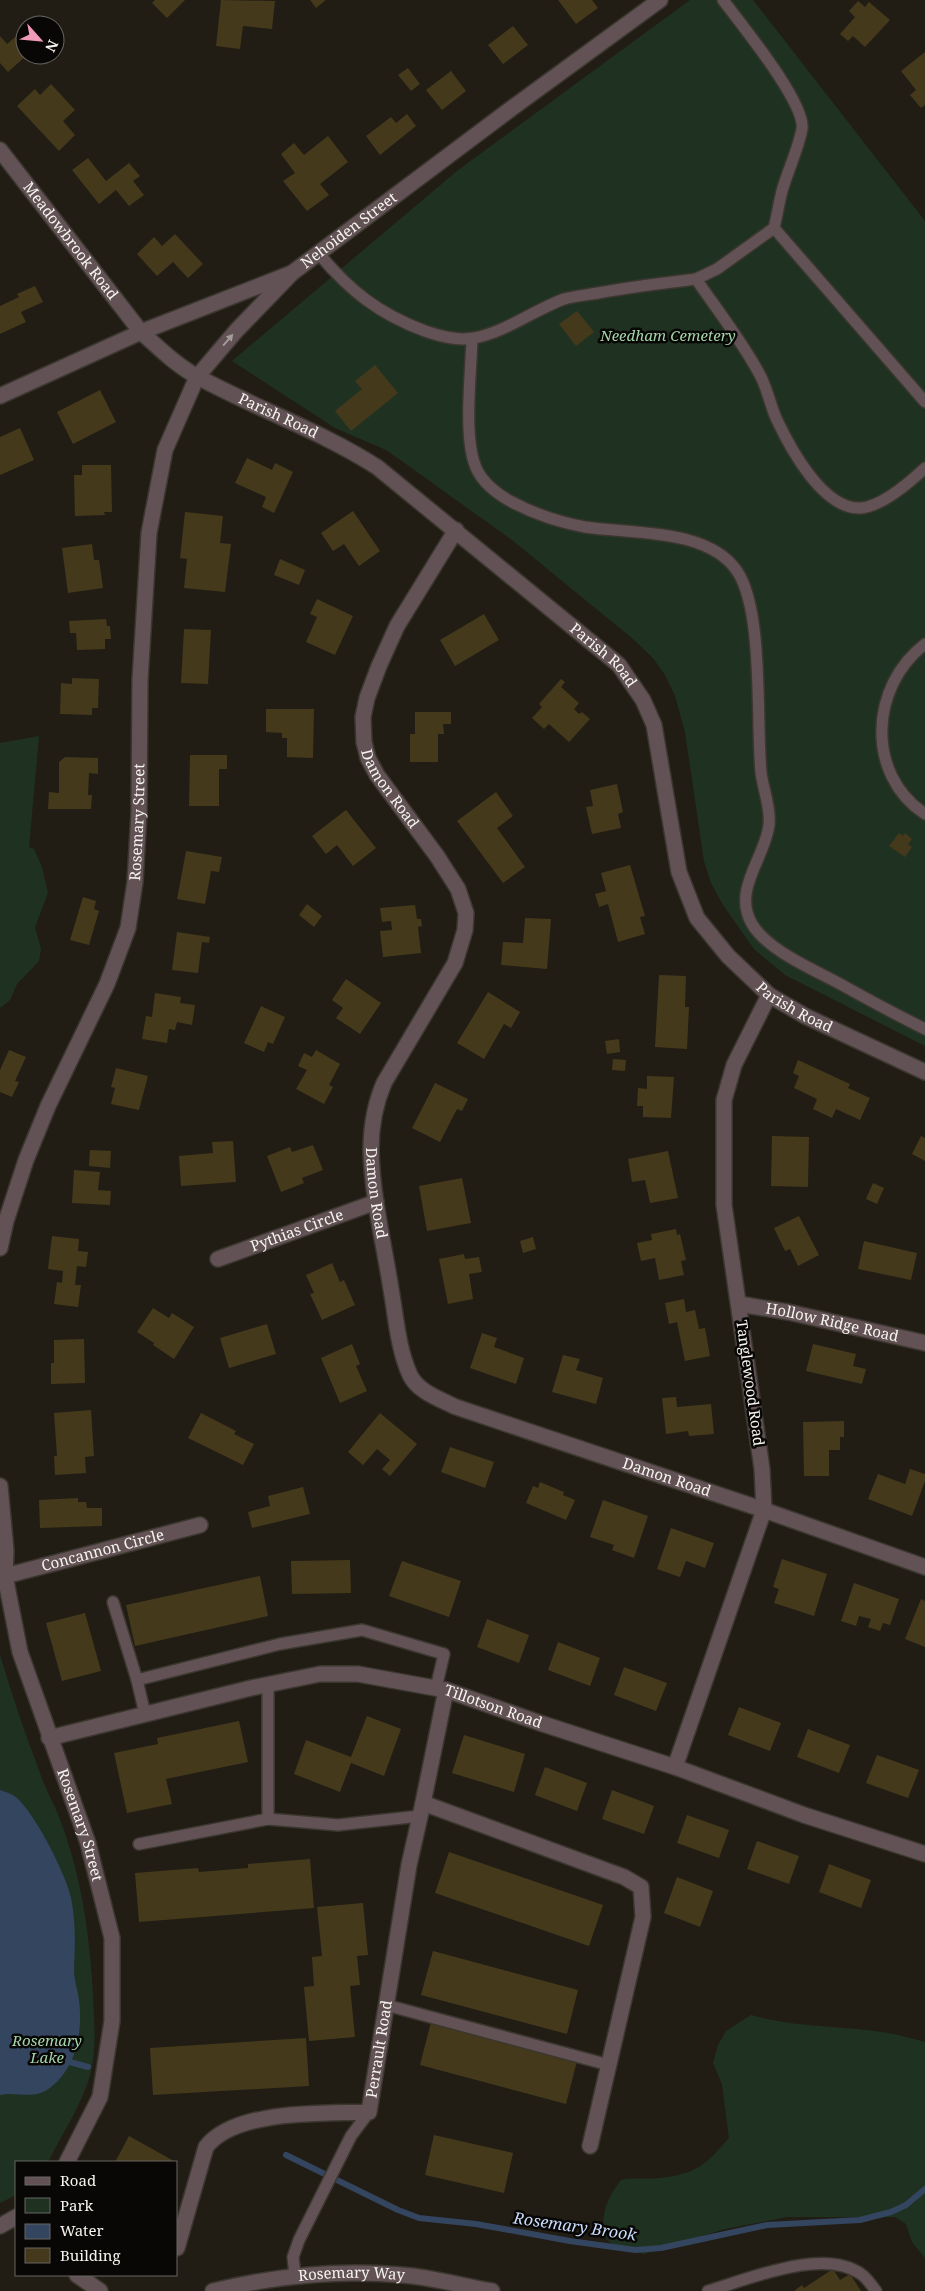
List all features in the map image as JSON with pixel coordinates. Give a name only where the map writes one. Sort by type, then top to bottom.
[{"type":"street","name":"Nehoiden Street","points":[[0,396],[141,332],[292,274],[654,2]]},
{"type":"street","name":"Meadowbrook Road","points":[[0,150],[141,332]]},
{"type":"street","name":"Rosemary Street","points":[[0,1248],[6,1221],[26,1160],[48,1106],[107,984],[128,928],[135,882],[140,813],[140,680],[149,534],[165,450],[197,377],[236,331],[292,274]]},
{"type":"street","name":"Parish Road","points":[[141,332],[167,355],[197,377],[363,458],[456,530],[619,665],[644,700],[654,725],[679,872],[697,918],[728,956],[769,995],[805,1016],[925,1072]]},
{"type":"street","name":"Damon Road","points":[[456,530],[397,626],[367,698],[364,717],[364,742],[368,758],[377,775],[437,856],[458,889],[466,913],[465,930],[455,962],[384,1083],[378,1097],[372,1128],[371,1151],[376,1202],[401,1342],[410,1376],[425,1392],[456,1407],[764,1510],[925,1567]]},
{"type":"street","name":"Tanglewood Road","points":[[675,1767],[764,1510],[762,1469],[724,1205],[724,1100],[734,1065],[769,995]]},
{"type":"street","name":"Pythias Circle","points":[[218,1259],[376,1202]]},
{"type":"street","name":"Hollow Ridge Road","points":[[738,1304],[788,1312],[925,1343]]},
{"type":"street","name":"Rosemary Street","points":[[0,1486],[6,1551],[5,1576],[20,1652],[49,1738],[88,1843],[112,1938],[112,2021],[100,2097],[68,2161]]},
{"type":"street","name":"Concannon Circle","points":[[5,1576],[200,1525]]},
{"type":"street","name":"Tillotson Road","points":[[49,1738],[268,1684],[320,1674],[358,1674],[441,1689],[540,1724],[675,1767],[804,1815],[925,1854]]},
{"type":"street","name":"Perrault Road","points":[[178,2245],[206,2147],[214,2137],[247,2123],[265,2119],[369,2112],[409,1865],[421,1810],[441,1689]]},
{"type":"street","points":[[421,1810],[624,1877],[641,1887],[643,1917],[590,2146]]},
{"type":"street","points":[[0,2226],[15,2218]]},
{"type":"street","name":"Rosemary Way","points":[[212,2291],[295,2275],[340,2272],[404,2275],[483,2290]]},
{"type":"street","points":[[78,2276],[100,2291]]},
{"type":"lane","points":[[319,254],[365,301],[384,313],[403,323],[432,333],[449,338],[472,339],[495,332],[566,299],[696,279],[717,268],[774,228],[782,191],[802,127],[801,116],[785,85],[723,0]]},
{"type":"lane","points":[[774,228],[925,402]]},
{"type":"lane","points":[[696,279],[753,361],[790,444],[819,486],[830,496],[845,506],[854,508],[870,506],[907,484],[922,471]]},
{"type":"lane","points":[[472,339],[470,440],[474,464],[490,487],[502,496],[530,511],[563,522],[622,532],[666,534],[682,538],[717,554],[738,573],[750,601],[752,614],[758,682],[761,772],[768,804],[769,823],[763,851],[753,868],[748,884],[748,915],[757,931],[784,952],[925,1028]]},
{"type":"lane","points":[[925,644],[907,661],[893,684],[886,706],[882,738],[884,759],[891,776],[900,790],[925,814]]},
{"type":"lane","points":[[113,1602],[146,1714]]},
{"type":"lane","points":[[136,1680],[280,1644],[362,1630],[444,1654],[441,1689]]},
{"type":"lane","points":[[268,1684],[268,1818]]},
{"type":"lane","points":[[139,1844],[268,1818],[338,1825],[421,1810]]},
{"type":"lane","points":[[386,2005],[608,2064]]},
{"type":"lane","points":[[295,2275],[292,2257],[351,2136],[369,2112]]},
{"type":"lane","points":[[708,2291],[788,2268],[821,2263],[836,2264],[861,2274],[876,2291]]},
{"type":"green space","name":"Needham Cemetery","points":[[690,0],[753,0],[925,221],[925,1046],[785,975],[754,949],[723,905],[711,883],[704,861],[685,732],[675,696],[665,675],[653,658],[633,639],[512,540],[399,459],[386,450],[335,428],[232,361],[457,171]]},
{"type":"green space","points":[[39,736],[29,847],[34,849],[42,867],[48,893],[35,927],[41,949],[39,961],[17,984],[10,1000],[0,1008],[0,743]]},
{"type":"green space","name":"Rosemary Lake","points":[[0,1655],[42,1780],[60,1818],[80,1888],[90,1952],[94,2055],[87,2086],[49,2160],[15,2161],[15,2196],[0,2203]]},
{"type":"green space","points":[[751,2015],[784,2022],[888,2033],[925,2042],[925,2258],[912,2242],[906,2224],[895,2217],[787,2217],[725,2229],[644,2254],[613,2245],[604,2237],[603,2220],[606,2206],[621,2180],[660,2178],[692,2171],[714,2155],[729,2138],[722,2084],[713,2063],[718,2045],[726,2031]]},
{"type":"water","name":"Rosemary Lake","points":[[0,1790],[17,1798],[41,1830],[68,1887],[74,1916],[74,1974],[80,2012],[79,2035],[72,2059],[60,2079],[45,2091],[32,2095],[0,2095]]},
{"type":"building","points":[[155,0],[185,0],[167,18],[152,3]]},
{"type":"building","points":[[221,0],[275,1],[272,29],[243,26],[240,49],[216,46]]},
{"type":"building","points":[[310,0],[326,0],[316,8]]},
{"type":"building","points":[[558,0],[592,0],[598,8],[576,24]]},
{"type":"building","points":[[858,1],[865,7],[869,2],[890,20],[865,47],[853,36],[848,41],[840,34],[855,17],[849,11]]},
{"type":"building","points":[[513,26],[528,45],[503,64],[488,45]]},
{"type":"building","points":[[0,36],[7,44],[15,37],[16,65],[8,72],[0,63]]},
{"type":"building","points":[[925,52],[925,105],[921,108],[910,95],[916,90],[901,71]]},
{"type":"building","points":[[408,68],[420,84],[411,91],[398,75]]},
{"type":"building","points":[[451,71],[466,91],[442,110],[426,90]]},
{"type":"building","points":[[51,84],[75,110],[63,121],[75,135],[59,151],[17,106],[35,89],[40,95]]},
{"type":"building","points":[[407,114],[416,126],[380,155],[366,136],[391,117],[396,123]]},
{"type":"building","points":[[328,136],[348,162],[320,184],[329,195],[307,211],[283,181],[295,173],[281,154],[294,143],[304,155]]},
{"type":"building","points":[[88,158],[106,181],[129,163],[140,176],[133,181],[144,195],[129,206],[116,190],[99,204],[72,170]]},
{"type":"building","points":[[175,234],[203,264],[188,278],[173,262],[157,276],[137,254],[154,237],[162,246]]},
{"type":"building","points":[[35,286],[43,302],[21,312],[26,322],[0,334],[0,306],[19,297],[17,294]]},
{"type":"building","points":[[577,311],[594,332],[576,346],[559,324]]},
{"type":"building","points":[[375,365],[398,393],[351,431],[335,411],[362,389],[355,381]]},
{"type":"building","points":[[100,390],[116,422],[73,444],[57,412]]},
{"type":"building","points":[[20,428],[34,460],[0,475],[0,437]]},
{"type":"building","points":[[247,458],[272,470],[275,463],[293,472],[274,513],[262,507],[266,497],[235,483]]},
{"type":"building","points":[[82,465],[111,465],[112,512],[104,512],[105,515],[75,516],[74,475],[82,475]]},
{"type":"building","points":[[353,511],[380,551],[359,566],[344,544],[333,551],[321,533]]},
{"type":"building","points":[[185,512],[223,516],[220,543],[231,544],[225,592],[184,588],[187,559],[180,558]]},
{"type":"building","points":[[92,544],[94,560],[99,560],[103,588],[68,593],[62,548]]},
{"type":"building","points":[[280,559],[305,570],[299,585],[274,575]]},
{"type":"building","points":[[317,599],[353,616],[335,655],[306,642],[317,617],[310,614]]},
{"type":"building","points":[[484,614],[499,640],[455,666],[440,640]]},
{"type":"building","points":[[106,619],[107,626],[110,626],[111,639],[105,639],[105,649],[77,650],[76,633],[70,633],[69,621]]},
{"type":"building","points":[[184,629],[211,630],[208,684],[181,683]]},
{"type":"building","points":[[72,678],[99,679],[98,708],[92,708],[92,715],[60,714],[61,683],[72,684]]},
{"type":"building","points":[[561,679],[565,682],[561,687],[579,703],[574,709],[579,714],[582,712],[590,719],[569,742],[549,724],[544,729],[532,718],[542,707],[539,704]]},
{"type":"building","points":[[266,709],[314,709],[313,758],[287,757],[287,738],[282,738],[282,733],[266,732]]},
{"type":"building","points":[[415,712],[451,712],[451,724],[443,724],[444,734],[438,734],[438,762],[410,762],[410,734],[415,734]]},
{"type":"building","points":[[190,755],[227,755],[227,769],[219,769],[219,806],[189,806]]},
{"type":"building","points":[[65,757],[98,758],[98,774],[89,773],[88,795],[92,795],[91,809],[48,809],[49,792],[59,793],[59,762]]},
{"type":"building","points":[[617,784],[623,812],[618,814],[621,828],[592,834],[586,807],[593,806],[590,790]]},
{"type":"building","points":[[496,792],[513,816],[497,828],[525,867],[503,883],[457,821]]},
{"type":"building","points":[[346,810],[376,848],[353,866],[337,845],[326,854],[312,836]]},
{"type":"building","points":[[899,833],[903,836],[905,833],[912,839],[908,844],[912,847],[905,857],[889,846]]},
{"type":"building","points":[[186,851],[222,857],[219,872],[211,871],[205,904],[177,899]]},
{"type":"building","points":[[630,865],[645,916],[640,917],[645,934],[618,942],[608,904],[599,907],[595,894],[606,891],[601,873]]},
{"type":"building","points":[[83,897],[96,901],[94,909],[99,911],[89,945],[70,940]]},
{"type":"building","points":[[307,904],[322,916],[314,927],[299,915]]},
{"type":"building","points":[[415,905],[417,919],[421,919],[422,926],[418,927],[421,953],[383,957],[380,931],[392,930],[391,921],[382,922],[380,908]]},
{"type":"building","points":[[525,918],[551,919],[547,969],[501,965],[503,942],[523,943]]},
{"type":"building","points":[[177,932],[210,937],[209,943],[202,942],[198,973],[172,970]]},
{"type":"building","points":[[659,975],[686,976],[685,1007],[689,1007],[687,1049],[655,1047]]},
{"type":"building","points":[[346,979],[381,1003],[360,1034],[336,1018],[343,1008],[332,1000]]},
{"type":"building","points":[[488,992],[520,1012],[511,1028],[504,1024],[484,1059],[457,1043]]},
{"type":"building","points":[[155,993],[181,997],[180,1003],[195,1005],[192,1025],[177,1022],[175,1030],[169,1029],[167,1043],[142,1039],[146,1016],[152,1017]]},
{"type":"building","points":[[261,1006],[285,1017],[273,1044],[268,1042],[264,1052],[244,1043]]},
{"type":"building","points":[[619,1039],[620,1052],[607,1054],[605,1041]]},
{"type":"building","points":[[9,1050],[26,1057],[15,1081],[19,1082],[12,1097],[0,1092],[0,1070]]},
{"type":"building","points":[[316,1050],[340,1064],[329,1085],[333,1087],[324,1104],[296,1089],[307,1070],[298,1066],[304,1053],[312,1057]]},
{"type":"building","points":[[613,1059],[626,1060],[625,1071],[612,1070]]},
{"type":"building","points":[[798,1060],[850,1084],[848,1088],[870,1098],[860,1120],[836,1109],[832,1118],[813,1109],[817,1099],[794,1088],[799,1076],[793,1073]]},
{"type":"building","points":[[116,1068],[148,1076],[139,1110],[111,1104],[115,1088],[111,1087]]},
{"type":"building","points":[[647,1076],[674,1077],[671,1118],[643,1117],[643,1106],[637,1106],[638,1088],[647,1089]]},
{"type":"building","points":[[435,1083],[468,1099],[462,1111],[457,1109],[440,1142],[412,1128]]},
{"type":"building","points":[[772,1136],[809,1137],[808,1187],[771,1186]]},
{"type":"building","points":[[921,1136],[925,1138],[925,1161],[912,1154]]},
{"type":"building","points":[[233,1141],[236,1182],[181,1186],[179,1156],[213,1153],[212,1142]]},
{"type":"building","points":[[313,1145],[323,1170],[302,1178],[304,1183],[281,1192],[267,1156],[290,1147],[292,1152]]},
{"type":"building","points":[[90,1150],[111,1151],[110,1168],[89,1166]]},
{"type":"building","points":[[668,1151],[678,1198],[650,1203],[645,1180],[632,1182],[628,1159]]},
{"type":"building","points":[[74,1170],[100,1172],[98,1190],[111,1191],[110,1205],[72,1203]]},
{"type":"building","points":[[462,1178],[471,1223],[427,1231],[419,1186]]},
{"type":"building","points":[[873,1183],[884,1188],[877,1204],[866,1199]]},
{"type":"building","points":[[799,1216],[819,1255],[798,1266],[790,1249],[785,1251],[774,1228]]},
{"type":"building","points":[[676,1229],[677,1235],[680,1234],[686,1260],[681,1261],[684,1275],[659,1280],[655,1258],[641,1261],[637,1243],[652,1240],[651,1234]]},
{"type":"building","points":[[52,1236],[79,1239],[78,1251],[88,1252],[86,1267],[77,1266],[75,1285],[81,1285],[78,1307],[54,1304],[57,1282],[62,1283],[63,1271],[48,1269]]},
{"type":"building","points":[[533,1237],[536,1249],[523,1253],[520,1241]]},
{"type":"building","points":[[864,1241],[917,1253],[911,1280],[858,1269]]},
{"type":"building","points":[[464,1254],[465,1259],[479,1257],[482,1272],[469,1274],[473,1299],[448,1304],[439,1259]]},
{"type":"building","points":[[332,1263],[340,1282],[344,1280],[355,1305],[322,1320],[310,1294],[314,1293],[306,1275]]},
{"type":"building","points":[[684,1299],[686,1312],[695,1310],[699,1329],[705,1328],[710,1356],[685,1361],[677,1322],[669,1324],[665,1303]]},
{"type":"building","points":[[153,1308],[169,1318],[172,1313],[194,1327],[174,1359],[137,1332]]},
{"type":"building","points":[[267,1324],[276,1354],[229,1368],[220,1338]]},
{"type":"building","points":[[482,1333],[497,1338],[494,1347],[524,1358],[516,1384],[470,1368]]},
{"type":"building","points":[[84,1339],[85,1383],[51,1384],[51,1363],[54,1363],[54,1340]]},
{"type":"building","points":[[352,1344],[360,1364],[356,1366],[367,1391],[340,1403],[321,1358]]},
{"type":"building","points":[[813,1344],[856,1354],[853,1366],[866,1369],[862,1384],[806,1371]]},
{"type":"building","points":[[563,1355],[580,1359],[576,1370],[603,1378],[596,1404],[552,1392]]},
{"type":"building","points":[[676,1397],[677,1407],[711,1404],[714,1434],[689,1436],[688,1431],[666,1434],[662,1398]]},
{"type":"building","points":[[91,1410],[94,1456],[85,1457],[86,1473],[55,1475],[54,1456],[57,1456],[54,1413]]},
{"type":"building","points":[[201,1413],[236,1431],[234,1434],[254,1444],[243,1465],[188,1438]]},
{"type":"building","points":[[380,1413],[417,1444],[390,1476],[382,1469],[390,1460],[377,1449],[363,1465],[348,1452]]},
{"type":"building","points":[[844,1421],[844,1437],[840,1437],[840,1450],[829,1450],[829,1476],[804,1476],[803,1422]]},
{"type":"building","points":[[450,1447],[494,1462],[485,1488],[441,1472]]},
{"type":"building","points":[[910,1469],[925,1474],[925,1481],[912,1516],[868,1499],[878,1474],[905,1484]]},
{"type":"building","points":[[540,1482],[564,1492],[563,1495],[575,1500],[566,1520],[526,1503],[533,1486],[538,1488]]},
{"type":"building","points":[[303,1487],[310,1514],[252,1528],[248,1512],[270,1506],[268,1496]]},
{"type":"building","points":[[78,1498],[78,1502],[86,1502],[87,1508],[102,1508],[102,1526],[40,1528],[39,1500]]},
{"type":"building","points":[[603,1500],[648,1516],[634,1558],[612,1550],[614,1545],[590,1537]]},
{"type":"building","points":[[671,1528],[714,1543],[705,1568],[686,1561],[680,1577],[657,1569]]},
{"type":"building","points":[[782,1559],[827,1574],[814,1616],[774,1603],[779,1589],[773,1587]]},
{"type":"building","points":[[350,1560],[351,1593],[292,1594],[291,1561]]},
{"type":"building","points":[[402,1561],[461,1581],[449,1617],[389,1596]]},
{"type":"building","points":[[260,1576],[268,1616],[135,1646],[126,1605]]},
{"type":"building","points":[[854,1583],[899,1599],[890,1625],[883,1623],[880,1631],[868,1627],[871,1619],[859,1616],[856,1626],[841,1621]]},
{"type":"building","points":[[921,1599],[925,1601],[925,1647],[905,1639]]},
{"type":"building","points":[[85,1613],[101,1671],[62,1681],[46,1623]]},
{"type":"building","points":[[487,1619],[529,1635],[519,1663],[477,1647]]},
{"type":"building","points":[[558,1642],[600,1658],[590,1686],[548,1670]]},
{"type":"building","points":[[624,1667],[667,1683],[656,1711],[614,1695]]},
{"type":"building","points":[[739,1707],[781,1723],[770,1751],[728,1735]]},
{"type":"building","points":[[367,1716],[401,1729],[384,1776],[351,1763],[340,1792],[294,1774],[306,1740],[351,1757]]},
{"type":"building","points":[[239,1721],[248,1762],[166,1779],[172,1804],[127,1813],[114,1753],[158,1744],[157,1738]]},
{"type":"building","points":[[808,1729],[850,1745],[839,1773],[797,1757]]},
{"type":"building","points":[[464,1735],[525,1754],[514,1792],[452,1773]]},
{"type":"building","points":[[877,1755],[919,1770],[908,1798],[866,1783]]},
{"type":"building","points":[[545,1767],[587,1783],[577,1811],[535,1795]]},
{"type":"building","points":[[612,1790],[654,1806],[644,1834],[602,1819]]},
{"type":"building","points":[[687,1815],[729,1830],[719,1858],[677,1843]]},
{"type":"building","points":[[757,1841],[799,1856],[789,1884],[747,1869]]},
{"type":"building","points":[[449,1852],[603,1905],[589,1946],[435,1893]]},
{"type":"building","points":[[310,1859],[314,1908],[139,1922],[135,1873],[198,1868],[199,1872],[248,1868],[248,1864]]},
{"type":"building","points":[[829,1864],[871,1880],[861,1908],[819,1892]]},
{"type":"building","points":[[677,1877],[713,1891],[700,1927],[664,1913]]},
{"type":"building","points":[[363,1903],[368,1955],[357,1956],[360,1985],[350,1986],[355,2037],[309,2041],[304,1987],[314,1986],[312,1957],[322,1956],[317,1907]]},
{"type":"building","points":[[433,1951],[578,1990],[567,2034],[421,1995]]},
{"type":"building","points":[[431,2022],[577,2061],[566,2104],[420,2065]]},
{"type":"building","points":[[306,2038],[309,2086],[153,2095],[150,2048]]},
{"type":"building","points":[[434,2135],[513,2153],[504,2193],[425,2175]]},
{"type":"building","points":[[129,2136],[172,2160],[172,2161],[116,2161]]},
{"type":"building","points":[[833,2269],[840,2280],[850,2274],[861,2291],[794,2291],[802,2285],[804,2288]]},
{"type":"waterway","name":"Rosemary Brook","points":[[70,2062],[88,2067]]},
{"type":"waterway","name":"Rosemary Brook","points":[[286,2155],[398,2210],[419,2218],[476,2224],[570,2241],[635,2250],[661,2248],[767,2225],[860,2220],[891,2212],[906,2205],[925,2189]]}]
